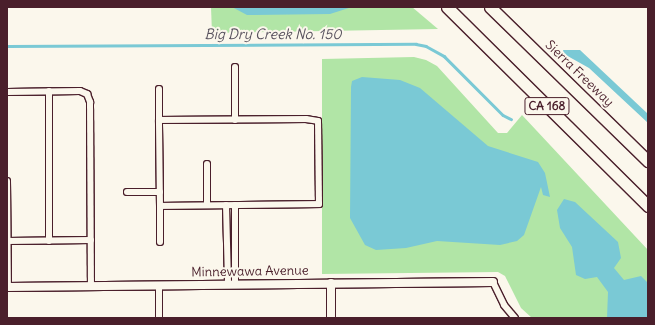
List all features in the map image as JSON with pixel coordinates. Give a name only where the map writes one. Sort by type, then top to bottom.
[{"type":"highway","name":"CA 168","points":[[447,7],[648,206]]},
{"type":"highway","name":"Sierra Freeway","points":[[490,7],[648,161]]},
{"type":"street","points":[[234,67],[235,120]]},
{"type":"street","points":[[159,89],[160,242]]},
{"type":"street","points":[[49,91],[49,241]]},
{"type":"street","points":[[7,92],[80,91],[87,94],[90,102],[91,286]]},
{"type":"street","points":[[159,120],[318,121],[319,197],[319,204],[160,206]]},
{"type":"street","points":[[207,164],[207,205]]},
{"type":"street","points":[[7,181],[7,287]]},
{"type":"street","points":[[127,192],[160,192]]},
{"type":"street","points":[[226,205],[232,284]]},
{"type":"street","points":[[232,284],[235,246],[235,205]]},
{"type":"street","points":[[7,241],[91,240]]},
{"type":"street","points":[[228,246],[235,246]]},
{"type":"street","points":[[493,282],[504,304],[515,318]]},
{"type":"street","name":"Minnewawa Avenue","points":[[7,287],[493,282]]},
{"type":"street","points":[[331,283],[331,318]]},
{"type":"street","points":[[159,285],[159,318]]},
{"type":"green space","points":[[211,7],[412,7],[438,29],[212,33]]},
{"type":"green space","points":[[414,57],[426,60],[437,66],[498,133],[507,133],[522,115],[648,250],[648,318],[532,318],[521,308],[505,276],[498,272],[322,274],[322,59]]},
{"type":"water","points":[[232,7],[352,7],[330,14],[247,15]]},
{"type":"water","points":[[563,50],[580,50],[648,114],[648,123],[589,68],[564,54]]},
{"type":"water","points":[[362,77],[400,80],[420,88],[488,146],[538,162],[545,173],[550,197],[543,195],[541,187],[524,235],[517,241],[500,245],[437,241],[406,248],[376,250],[365,245],[350,218],[351,87],[352,81]]},
{"type":"water","points":[[564,199],[575,202],[618,242],[621,258],[614,268],[624,280],[641,276],[648,283],[648,318],[607,318],[608,292],[597,277],[585,279],[576,275],[572,247],[560,228],[557,210]]},
{"type":"waterway","name":"Big Dry Creek No. 150","points":[[7,46],[416,44],[426,46],[444,56],[503,115],[511,119]]}]
